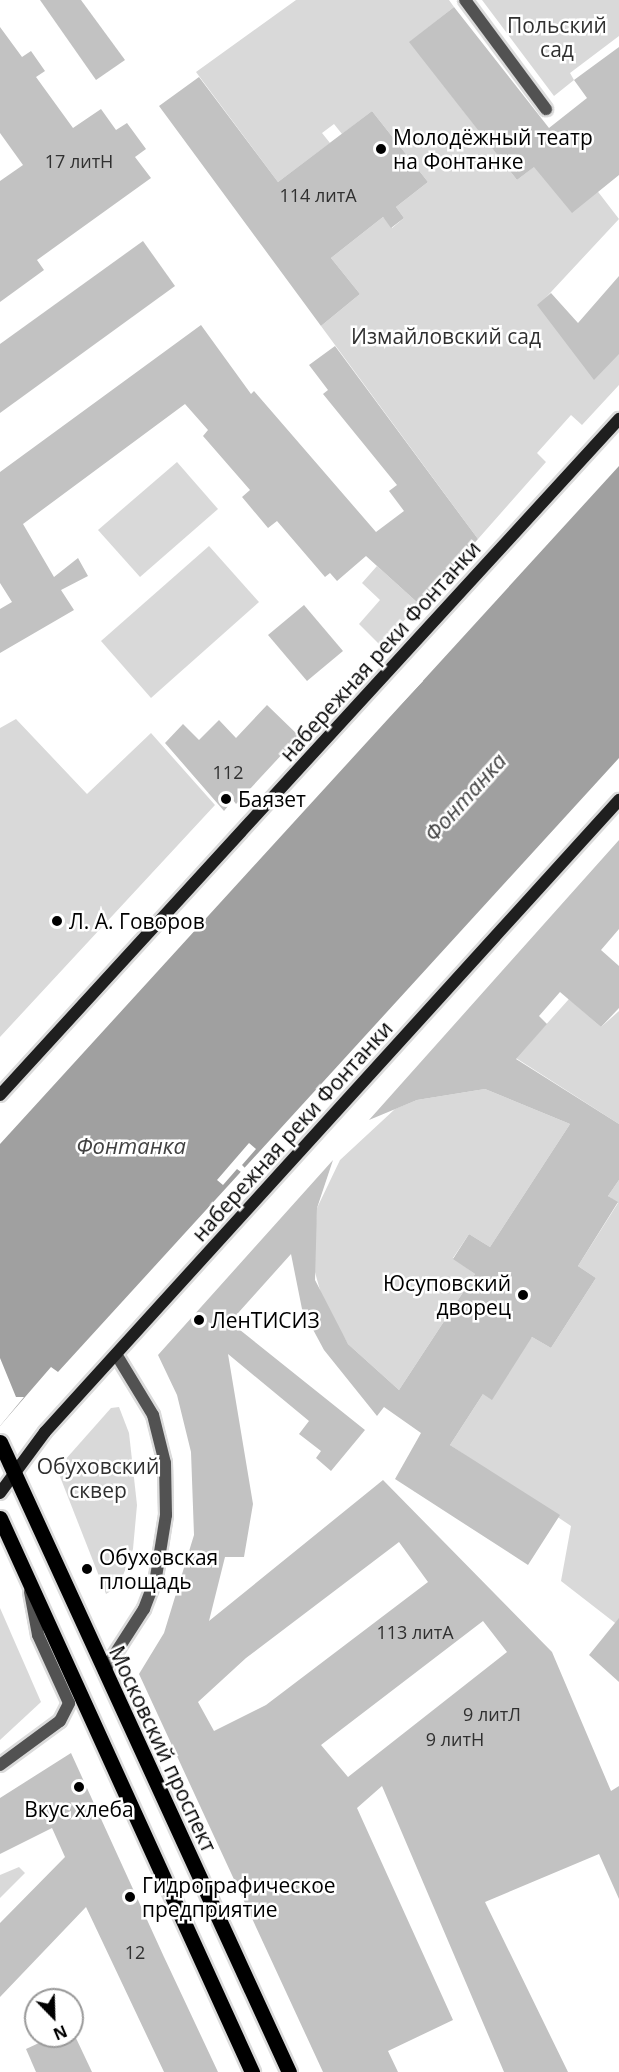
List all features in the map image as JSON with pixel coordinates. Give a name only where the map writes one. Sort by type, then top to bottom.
[{"type":"main road","name":"Московский проспект","points":[[0,1442],[289,2072]]},
{"type":"main road","points":[[0,1518],[252,2072]]},
{"type":"street","points":[[465,0],[546,109]]},
{"type":"street","name":"набережная реки Фонтанки","points":[[0,1095],[619,419]]},
{"type":"street","name":"набережная реки Фонтанки","points":[[0,1493],[116,1354],[619,800]]},
{"type":"street","points":[[104,1671],[144,1609],[156,1577],[166,1515],[165,1463],[153,1415],[116,1354]]},
{"type":"street","points":[[0,1766],[60,1720],[69,1703],[38,1635],[26,1574]]},
{"type":"green space","name":"Измайловский сад","points":[[296,0],[449,0],[454,7],[410,42],[517,180],[562,145],[619,219],[538,306],[619,354],[619,385],[582,425],[571,415],[537,453],[546,462],[478,539],[321,326],[360,294],[331,258],[383,217],[392,228],[404,218],[396,207],[428,182],[372,111],[342,134],[334,124],[322,133],[330,143],[278,182],[196,72]]},
{"type":"green space","name":"Польский сад","points":[[482,0],[619,0],[619,36],[570,73],[574,80],[554,96]]},
{"type":"green space","points":[[177,462],[218,509],[140,577],[98,530]]},
{"type":"green space","points":[[209,546],[259,602],[151,698],[101,641]]},
{"type":"green space","points":[[377,566],[419,604],[381,646],[359,624],[380,600],[362,583]]},
{"type":"green space","points":[[16,719],[87,794],[151,733],[215,805],[0,1037],[0,728]]},
{"type":"green space","points":[[569,999],[601,1027],[619,1011],[619,1124],[497,1046],[525,1048]]},
{"type":"green space","points":[[485,1089],[570,1124],[490,1247],[469,1234],[453,1258],[475,1274],[399,1390],[348,1344],[323,1301],[313,1265],[317,1208],[340,1160],[395,1109],[417,1100]]},
{"type":"green space","points":[[619,1180],[619,1626],[561,1581],[571,1526],[450,1445],[483,1394],[532,1337],[551,1348],[596,1278],[578,1266],[618,1203],[608,1196]]},
{"type":"green space","name":"Обуховский сквер","points":[[119,1407],[129,1433],[137,1505],[133,1549],[119,1586],[106,1594],[57,1469],[111,1408]]},
{"type":"green space","points":[[0,1608],[41,1702],[0,1740]]},
{"type":"green space","points":[[19,1867],[25,1873],[0,1898],[0,1875]]},
{"type":"water","name":"Фонтанка","points":[[619,466],[619,758],[58,1372],[51,1367],[0,1426],[0,1144]]},
{"type":"pier","points":[[421,679],[423,681],[388,718],[386,716]]},
{"type":"pier","points":[[249,1143],[256,1149],[242,1165],[245,1168],[262,1153],[226,1193],[241,1172],[237,1169],[223,1185],[217,1180]]},
{"type":"pier","points":[[0,1358],[16,1397],[24,1397],[0,1426]]},
{"type":"building","points":[[40,0],[81,0],[125,60],[96,80]]},
{"type":"building","points":[[454,7],[549,128],[587,98],[574,80],[619,47],[619,175],[572,213],[534,167],[517,180],[409,42]]},
{"type":"building","points":[[0,27],[22,57],[31,51],[45,71],[36,77],[73,128],[101,109],[116,130],[127,123],[146,149],[135,157],[151,178],[37,260],[44,270],[0,302],[0,181],[23,165],[0,133]]},
{"type":"building","points":[[199,77],[278,182],[372,111],[428,182],[396,207],[404,218],[391,228],[383,217],[331,258],[360,294],[321,326],[159,106]]},
{"type":"building","points":[[143,241],[175,286],[0,413],[0,344]]},
{"type":"building","points":[[619,276],[619,354],[594,380],[537,305],[551,293],[578,323]]},
{"type":"building","points":[[201,325],[251,394],[254,391],[376,532],[404,511],[389,491],[397,485],[323,394],[328,390],[309,365],[335,346],[478,539],[419,604],[366,556],[337,581],[330,573],[325,577],[277,521],[268,528],[242,497],[250,490],[203,436],[208,430],[185,404],[23,524],[54,577],[78,558],[88,576],[61,590],[74,610],[0,653],[0,609],[12,602],[0,583],[0,472]]},
{"type":"building","points":[[304,605],[343,651],[307,681],[268,635]]},
{"type":"building","points":[[267,705],[299,736],[236,804],[233,800],[224,811],[165,743],[183,724],[199,740],[219,720],[236,738]]},
{"type":"building","points":[[619,840],[619,929],[601,950],[619,966],[619,1008],[601,1027],[560,992],[539,1016],[547,1024],[516,1059],[619,1124],[619,1180],[608,1196],[618,1202],[578,1266],[596,1278],[551,1348],[532,1337],[492,1400],[483,1394],[450,1445],[560,1515],[528,1565],[395,1479],[421,1433],[384,1407],[377,1416],[324,1350],[302,1309],[291,1254],[230,1322],[365,1430],[331,1471],[316,1458],[321,1451],[299,1434],[309,1421],[228,1354],[253,1504],[244,1557],[225,1557],[209,1621],[383,1480],[552,1652],[611,1791],[619,1786],[619,1899],[599,1854],[485,1902],[568,2072],[504,2072],[382,1786],[357,1808],[453,2020],[388,2051],[398,2072],[323,2072],[139,1674],[164,1633],[194,1535],[191,1452],[177,1395],[158,1355],[333,1160],[317,1208],[315,1280],[348,1344],[399,1390],[475,1274],[453,1259],[469,1234],[490,1247],[570,1124],[485,1089],[417,1100],[369,1120]],"holes":[[[399,1542],[428,1582],[266,1705],[214,1731],[198,1702],[246,1658]],[[483,1621],[507,1652],[348,1777],[321,1745]]]},
{"type":"building","points":[[619,1618],[619,1682],[589,1655]]},
{"type":"building","points":[[71,1753],[218,2072],[164,2072],[86,1907],[0,1997],[0,1923],[65,1857],[52,1828],[0,1854],[0,1798]]},
{"type":"building","points":[[81,2048],[92,2072],[36,2072],[26,2049]]},
{"type":"place","name":"Молодёжный театр на Фонтанке","points":[[381,149]]},
{"type":"place","name":"Баязет","points":[[226,799]]},
{"type":"place","name":"Л. А. Говоров","points":[[57,921]]},
{"type":"place","name":"Юсуповский дворец","points":[[523,1295]]},
{"type":"place","name":"ЛенТИСИЗ","points":[[199,1320]]},
{"type":"place","name":"Обуховская площадь","points":[[87,1569]]},
{"type":"place","name":"Вкус хлеба","points":[[79,1787]]},
{"type":"place","name":"Гидрографическое предприятие","points":[[130,1897]]}]
